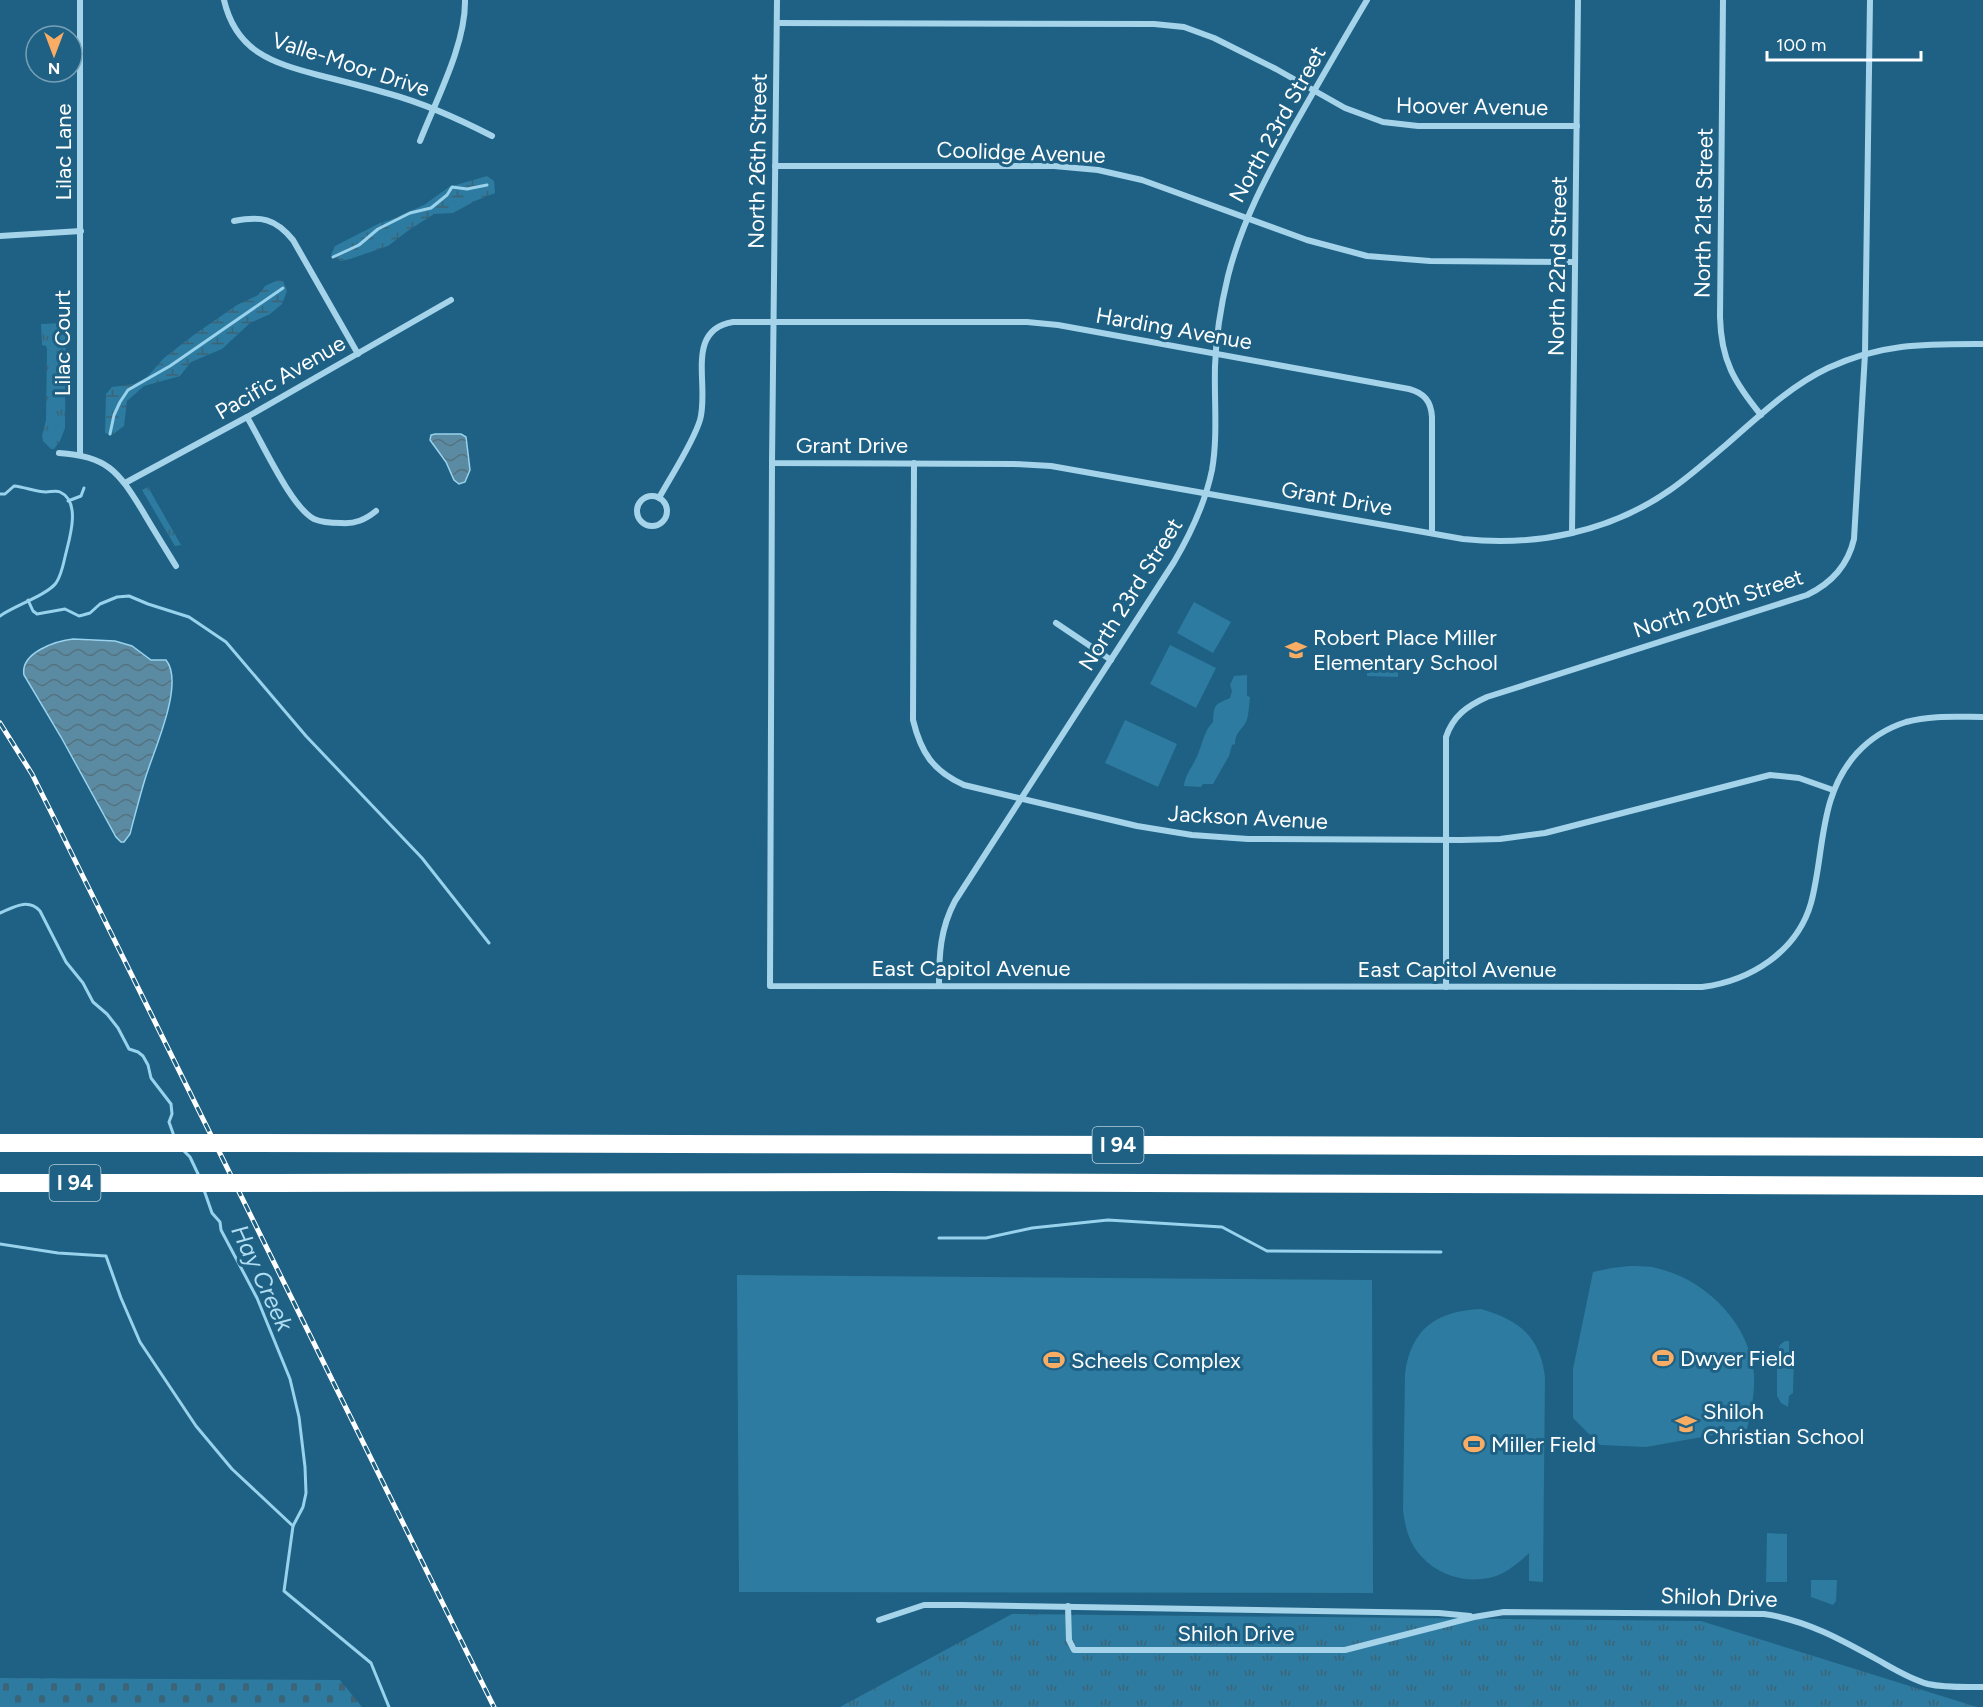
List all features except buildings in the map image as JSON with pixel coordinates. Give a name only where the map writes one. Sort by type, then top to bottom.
[{"type":"highway","name":"I 94","points":[[0,1143],[1983,1147]]},
{"type":"highway","name":"I 94","points":[[0,1183],[892,1182],[1983,1186]]},
{"type":"street","name":"Lilac Lane","points":[[80,0],[81,231]]},
{"type":"street","name":"Valle-Moor Drive","points":[[224,0],[237,32],[252,49],[270,60],[289,68],[389,93],[433,108],[492,136]]},
{"type":"street","points":[[420,141],[462,34],[465,0]]},
{"type":"street","name":"North 26th Street","points":[[774,321],[777,0]]},
{"type":"street","name":"North 23rd Street","points":[[939,986],[940,943],[949,911],[1185,544],[1200,513],[1214,447],[1216,354],[1224,293],[1234,255],[1260,188],[1367,0]]},
{"type":"street","name":"North 22nd Street","points":[[1572,533],[1578,0]]},
{"type":"street","name":"North 21st Street","points":[[1723,0],[1720,335],[1732,375],[1761,415]]},
{"type":"street","name":"North 20th Street","points":[[1446,987],[1446,737],[1453,720],[1467,707],[1487,698],[1808,594],[1827,584],[1847,559],[1854,538],[1865,354],[1869,0]]},
{"type":"street","name":"Hoover Avenue","points":[[777,23],[1175,26],[1194,30],[1235,47],[1358,114],[1395,124],[1577,126]]},
{"type":"street","name":"Coolidge Avenue","points":[[775,166],[1077,168],[1120,174],[1142,180],[1347,252],[1388,259],[1430,261],[1575,262]]},
{"type":"street","points":[[234,221],[258,219],[269,221],[286,232],[293,240],[358,354]]},
{"type":"street","points":[[0,236],[81,231]]},
{"type":"street","name":"Lilac Court","points":[[80,455],[81,231]]},
{"type":"street","name":"Pacific Avenue","points":[[125,483],[248,417],[451,300]]},
{"type":"street","name":"Grant Drive","points":[[774,321],[772,463],[1051,466],[1478,541],[1509,542],[1572,533],[1624,515],[1669,491],[1696,471],[1793,389],[1816,375],[1865,354],[1903,345],[1983,344]]},
{"type":"street","name":"Harding Avenue","points":[[659,498],[699,422],[702,407],[702,354],[707,337],[712,330],[726,323],[774,321],[1010,321],[1044,323],[1409,389],[1422,394],[1430,404],[1432,417],[1432,533]]},
{"type":"street","points":[[248,417],[294,500],[306,513],[321,522],[348,524],[364,519],[376,511]]},
{"type":"street","points":[[59,453],[90,457],[110,467],[125,483],[176,566]]},
{"type":"street","name":"East Capitol Avenue","points":[[772,463],[770,986],[1702,987],[1728,982],[1752,973],[1765,965],[1786,946],[1806,915],[1814,889],[1825,817],[1833,790],[1845,767],[1859,750],[1876,736],[1896,726],[1930,718],[1983,717]]},
{"type":"street","name":"Jackson Avenue","points":[[914,463],[914,720],[916,733],[927,757],[944,774],[964,785],[1137,826],[1192,835],[1248,839],[1500,839],[1545,833],[1770,775],[1799,778],[1833,790]]},
{"type":"street","points":[[655,496],[659,498],[667,510],[664,519],[656,525],[646,524],[639,517],[639,504],[646,498],[655,496]]},
{"type":"street","points":[[1056,623],[1111,660]]},
{"type":"street","name":"Shiloh Drive","points":[[879,1620],[924,1605],[1439,1613],[1474,1617]]},
{"type":"street","name":"Shiloh Drive","points":[[1068,1606],[1069,1641],[1074,1650],[1345,1650],[1474,1617],[1514,1611],[1764,1614],[1797,1620],[1819,1629],[1907,1676],[1927,1684],[1946,1687],[1983,1687]]},
{"type":"green space","points":[[487,176],[494,181],[495,193],[453,213],[434,214],[388,246],[341,261],[331,255],[335,246],[380,223],[424,205],[449,187]]},
{"type":"green space","points":[[278,280],[283,281],[287,291],[282,304],[270,314],[250,323],[222,349],[191,362],[180,376],[144,386],[127,401],[124,426],[112,435],[105,433],[106,394],[112,387],[134,384],[147,377],[164,358],[195,334],[237,305],[258,295],[265,286]]},
{"type":"green space","points":[[63,310],[66,310],[65,428],[60,441],[54,449],[51,449],[43,441],[42,436],[46,420],[47,349],[42,345],[41,324],[64,323]]},
{"type":"green space","points":[[148,487],[181,545],[175,546],[142,490]]},
{"type":"green space","points":[[1194,602],[1231,622],[1213,653],[1177,633]]},
{"type":"green space","points":[[1170,645],[1216,668],[1196,708],[1150,684]]},
{"type":"green space","points":[[1367,659],[1379,659],[1385,665],[1390,662],[1394,663],[1398,669],[1398,677],[1367,676]]},
{"type":"green space","points":[[1247,675],[1247,696],[1250,697],[1248,716],[1237,734],[1229,756],[1213,784],[1203,784],[1201,787],[1184,786],[1186,777],[1213,722],[1216,706],[1230,698],[1232,691],[1230,685],[1234,676]]},
{"type":"green space","points":[[1125,720],[1177,744],[1158,787],[1105,763]]},
{"type":"green space","name":"Dwyer Field","points":[[1629,1266],[1652,1267],[1689,1280],[1720,1304],[1733,1319],[1743,1336],[1754,1374],[1747,1429],[1646,1447],[1600,1445],[1573,1418],[1573,1369],[1593,1272]]},
{"type":"green space","name":"Scheels Complex","points":[[737,1275],[1372,1280],[1373,1593],[739,1592]]},
{"type":"green space","points":[[1481,1309],[1506,1318],[1525,1332],[1533,1340],[1542,1363],[1545,1377],[1543,1582],[1529,1581],[1529,1553],[1503,1573],[1493,1577],[1460,1578],[1439,1571],[1418,1552],[1408,1535],[1405,1523],[1403,1510],[1405,1374],[1408,1358],[1420,1334],[1439,1318],[1465,1310]]},
{"type":"green space","points":[[1785,1341],[1789,1341],[1789,1352],[1794,1355],[1793,1393],[1789,1396],[1788,1407],[1781,1403],[1777,1396],[1777,1351]]},
{"type":"green space","points":[[1767,1533],[1787,1534],[1787,1582],[1766,1582]]},
{"type":"green space","points":[[1811,1580],[1837,1580],[1836,1601],[1833,1605],[1811,1597]]},
{"type":"green space","points":[[1012,1614],[1701,1621],[1977,1707],[840,1707]]},
{"type":"green space","points":[[0,1678],[340,1680],[362,1707],[0,1707]]},
{"type":"water","points":[[461,434],[466,437],[470,470],[465,482],[459,484],[454,480],[446,462],[430,440],[431,435]]},
{"type":"water","points":[[73,639],[115,641],[132,646],[151,660],[166,660],[171,671],[172,684],[166,717],[130,834],[124,842],[116,837],[24,675],[27,660],[33,654],[57,642]]},
{"type":"waterway","points":[[333,257],[359,245],[378,229],[410,213],[431,208],[447,195],[452,187],[467,189],[487,185]]},
{"type":"waterway","points":[[110,434],[114,415],[128,390],[170,366],[283,288]]},
{"type":"waterway","name":"Hay Creek","points":[[0,494],[5,494],[14,486],[42,492],[58,491],[67,497],[72,512],[69,541],[62,571],[56,583],[45,592],[0,616]]},
{"type":"waterway","points":[[68,501],[81,496],[84,488]]},
{"type":"waterway","points":[[28,600],[37,614],[65,609],[79,616],[90,613],[100,604],[117,597],[129,596],[189,617],[226,642],[306,736],[422,858],[489,943]]},
{"type":"waterway","name":"Hay Creek","points":[[0,913],[26,904],[40,911],[66,962],[83,983],[93,1002],[118,1028],[129,1049],[143,1056],[151,1078],[171,1104],[172,1114],[169,1122],[174,1136]]},
{"type":"waterway","name":"Hay Creek","points":[[184,1151],[190,1157],[199,1176]]},
{"type":"waterway","name":"Hay Creek","points":[[204,1190],[212,1213],[220,1222],[221,1230],[257,1298],[290,1379],[299,1417],[306,1493],[303,1507],[293,1526],[284,1591],[371,1663],[389,1707]]},
{"type":"waterway","points":[[939,1238],[986,1238],[1032,1228],[1108,1220],[1222,1227],[1267,1251],[1441,1252]]},
{"type":"waterway","points":[[0,1244],[58,1253],[106,1256],[140,1342],[196,1426],[232,1469],[293,1526]]},
{"type":"railway","points":[[0,723],[32,774],[494,1707]]},
{"type":"place","name":"Robert Place Miller Elementary School","points":[[1296,650]]},
{"type":"place","name":"Dwyer Field","points":[[1663,1358]]},
{"type":"place","name":"Scheels Complex","points":[[1054,1360]]},
{"type":"place","name":"Shiloh Christian School","points":[[1686,1424]]},
{"type":"place","name":"Miller Field","points":[[1474,1444]]}]
